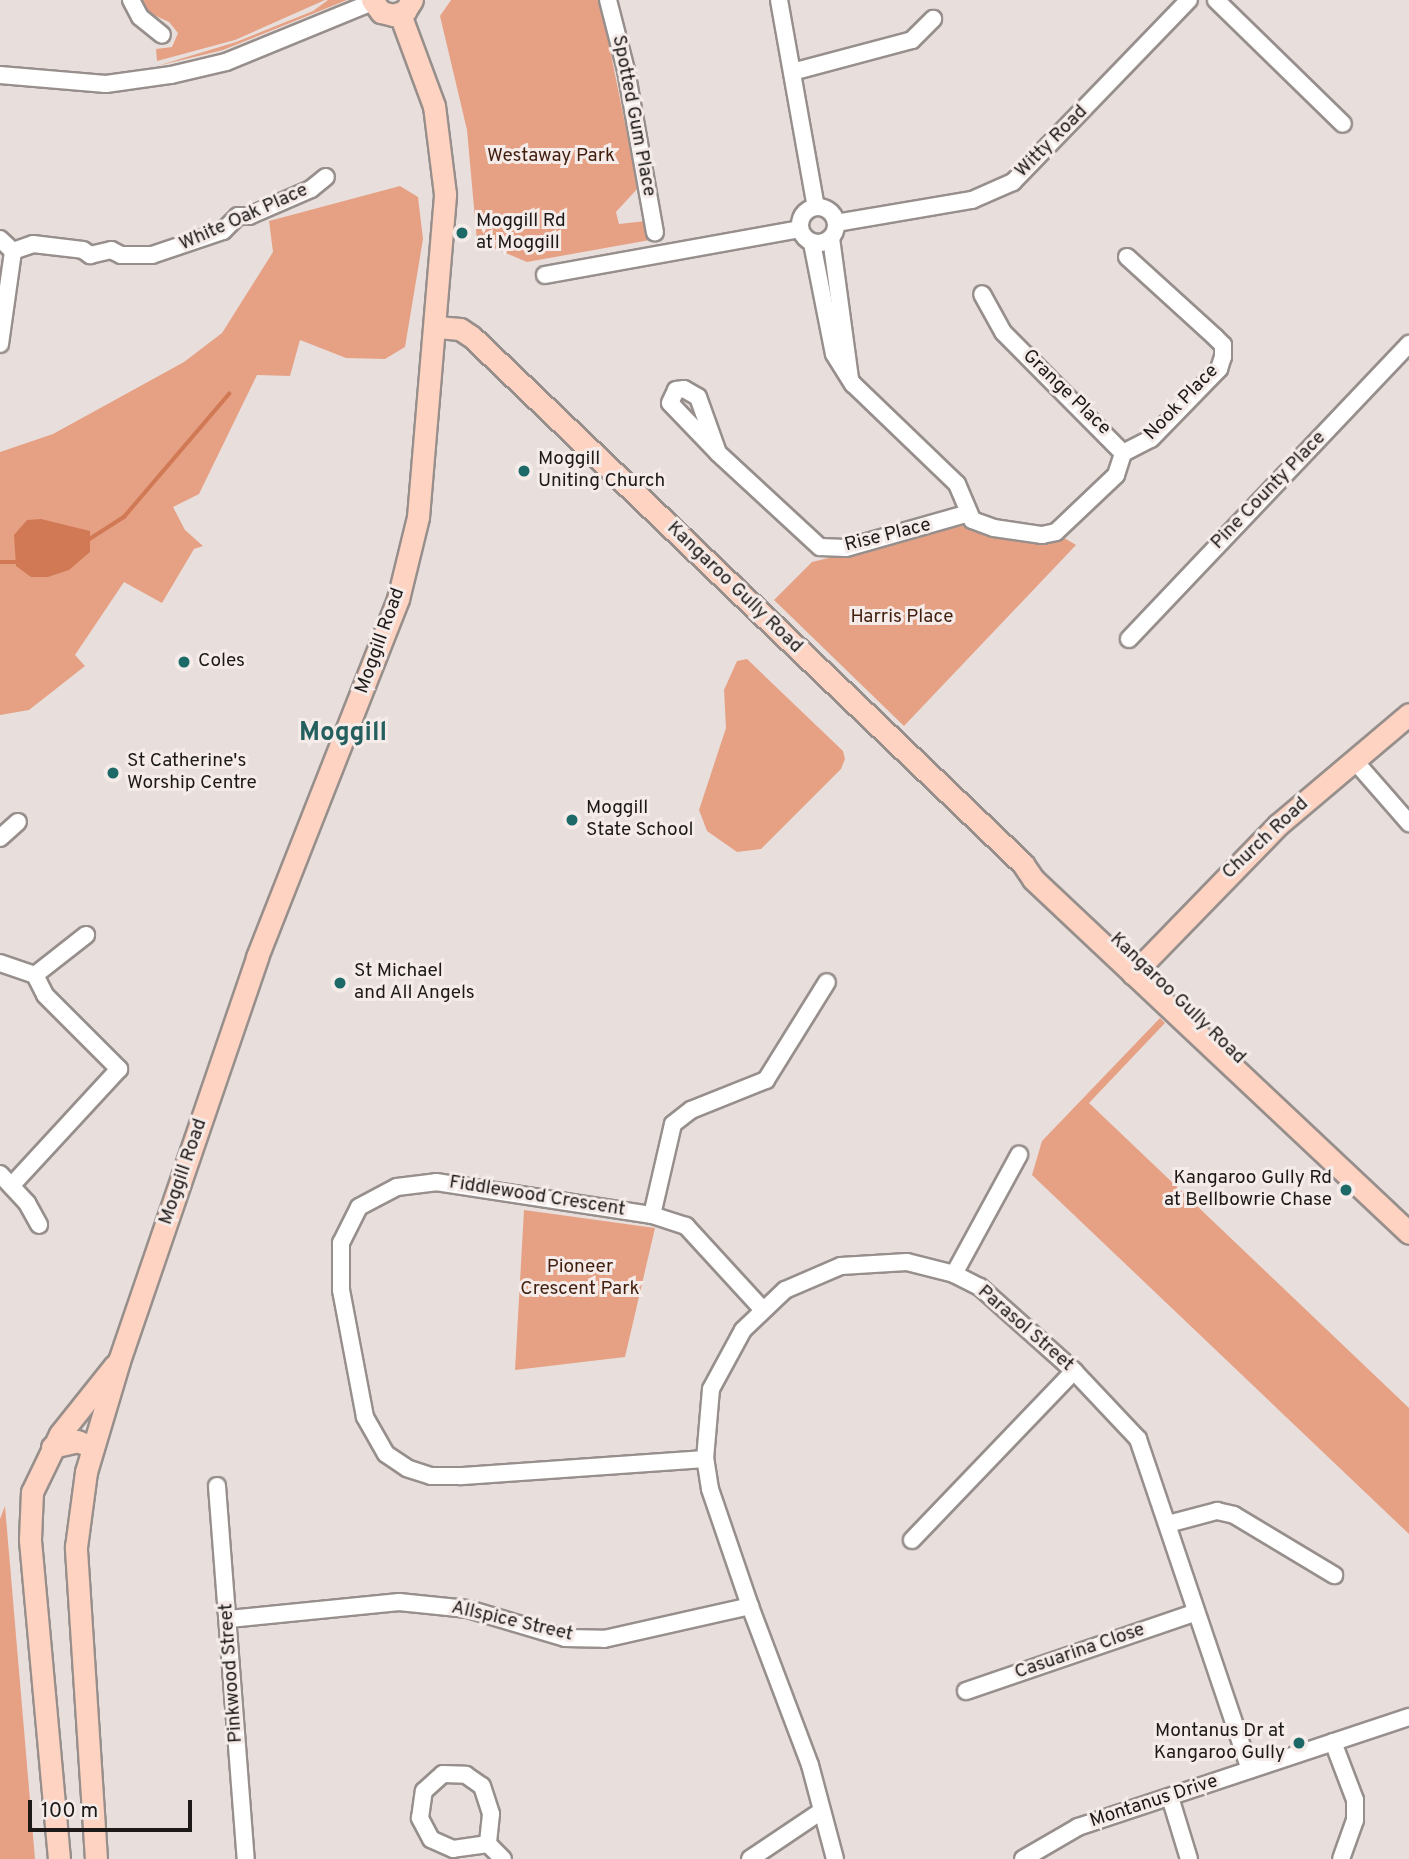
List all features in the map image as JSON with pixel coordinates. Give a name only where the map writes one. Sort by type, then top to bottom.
[{"type":"main road","points":[[372,1],[380,12],[409,4]]},
{"type":"main road","name":"Moggill Road","points":[[96,1859],[76,1547],[93,1447],[119,1361],[287,873],[354,715],[403,583],[418,517],[437,327],[444,160],[409,4]]},
{"type":"main road","name":"Kangaroo Gully Road","points":[[437,327],[460,329],[472,337],[1023,864],[1040,871],[1138,969],[1312,1131],[1319,1145],[1409,1233]]},
{"type":"main road","name":"Church Road","points":[[1138,969],[1259,843],[1409,714]]},
{"type":"main road","name":"Moggill Road","points":[[59,1859],[30,1539],[32,1492],[52,1447],[84,1400],[119,1361]]},
{"type":"main road","points":[[52,1447],[77,1441],[93,1447]]},
{"type":"street","points":[[131,0],[140,16],[162,34]]},
{"type":"street","name":"Spotted Gum Place","points":[[608,0],[626,70],[655,232]]},
{"type":"street","points":[[779,0],[816,207]]},
{"type":"street","name":"Witty Road","points":[[812,243],[833,231],[972,200],[1013,182],[1189,0]]},
{"type":"street","points":[[1216,0],[1343,124]]},
{"type":"street","points":[[0,75],[84,84],[171,75],[226,62],[372,1]]},
{"type":"street","points":[[792,72],[912,40],[933,19]]},
{"type":"street","name":"White Oak Place","points":[[13,251],[33,244],[83,250],[90,255],[111,250],[121,255],[152,255],[223,230],[238,216],[249,216],[311,189],[326,177]]},
{"type":"street","points":[[800,229],[802,217],[816,207],[827,209],[833,231],[851,380]]},
{"type":"street","points":[[800,229],[812,243],[834,354],[851,380],[957,484],[968,513]]},
{"type":"street","points":[[545,275],[800,229]]},
{"type":"street","points":[[0,239],[13,251],[0,344]]},
{"type":"street","name":"Nook Place","points":[[1124,453],[1151,439],[1219,369],[1223,357],[1223,345],[1127,257]]},
{"type":"street","name":"Grange Place","points":[[968,513],[982,526],[1042,535],[1056,532],[1116,475],[1124,453],[1003,332],[982,294]]},
{"type":"street","name":"Pine County Place","points":[[1129,639],[1409,344]]},
{"type":"street","name":"Rise Place","points":[[718,453],[820,547],[846,548],[968,513]]},
{"type":"street","points":[[1354,760],[1409,823]]},
{"type":"street","points":[[0,838],[18,822]]},
{"type":"street","points":[[35,975],[86,935]]},
{"type":"street","points":[[0,963],[35,975],[45,995],[119,1069],[6,1180],[39,1225]]},
{"type":"street","points":[[652,1215],[673,1124],[691,1110],[766,1080],[827,982]]},
{"type":"street","points":[[954,1274],[1019,1155]]},
{"type":"street","name":"Fiddlewood Crescent","points":[[705,1459],[431,1476],[407,1468],[386,1454],[365,1418],[341,1290],[341,1243],[359,1207],[397,1187],[436,1182],[652,1215],[686,1226],[762,1309]]},
{"type":"street","name":"Parasol Street","points":[[835,1859],[820,1812],[810,1765],[750,1606],[710,1489],[705,1459],[711,1389],[728,1353],[762,1309],[811,1275],[841,1266],[888,1260],[954,1274],[1003,1305],[1074,1371],[1138,1439],[1168,1524],[1194,1613],[1250,1770]]},
{"type":"street","points":[[912,1540],[1074,1371]]},
{"type":"street","name":"Pinkwood Street","points":[[218,1486],[246,1859]]},
{"type":"street","points":[[1168,1524],[1217,1511],[1234,1515],[1334,1575]]},
{"type":"street","name":"Allspice Street","points":[[229,1619],[399,1602],[468,1609],[565,1638],[604,1639],[750,1606]]},
{"type":"street","name":"Casuarina Close","points":[[966,1691],[1194,1613]]},
{"type":"street","name":"Montanus Drive","points":[[1023,1859],[1078,1827],[1409,1717]]},
{"type":"street","points":[[1334,1742],[1355,1800],[1355,1820],[1341,1859]]},
{"type":"street","points":[[443,1774],[466,1775],[482,1786],[491,1814],[488,1844],[453,1849],[431,1839],[420,1818],[424,1791],[443,1774]]},
{"type":"street","points":[[1170,1797],[1189,1859]]},
{"type":"street","points":[[750,1859],[820,1812]]},
{"type":"street","points":[[488,1844],[503,1859]]},
{"type":"green space","points":[[141,0],[325,0],[235,40],[157,61],[156,49],[172,47],[178,33],[169,22],[143,10]]},
{"type":"green space","points":[[328,0],[347,0],[223,50],[157,66],[236,42],[313,11]]},
{"type":"green space","name":"Westaway Park","points":[[451,0],[600,0],[638,188],[616,212],[619,224],[646,221],[650,240],[527,262],[477,241],[467,130],[440,16]]},
{"type":"green space","points":[[400,186],[418,197],[423,239],[405,347],[385,359],[346,358],[300,340],[290,376],[257,375],[199,494],[173,507],[185,530],[203,546],[194,549],[162,603],[124,582],[75,655],[85,666],[29,710],[0,715],[0,452],[53,434],[184,362],[222,333],[273,252],[269,221]]},
{"type":"green space","name":"Harris Place","points":[[960,526],[1061,536],[1076,545],[904,726],[774,600],[812,562]]},
{"type":"green space","points":[[747,659],[843,751],[845,759],[841,769],[761,849],[737,852],[707,831],[699,810],[726,728],[724,690],[737,661]]},
{"type":"green space","points":[[1160,1018],[1165,1023],[1089,1103],[1409,1408],[1409,1534],[1032,1175],[1042,1141]]},
{"type":"green space","name":"Pioneer Crescent Park","points":[[524,1210],[655,1228],[625,1357],[515,1370]]},
{"type":"green space","points":[[5,1506],[35,1859],[0,1859],[0,1519]]},
{"type":"shaded area","points":[[41,519],[90,531],[90,552],[69,570],[48,577],[31,577],[16,566],[14,535],[27,520]]},
{"type":"waterway","points":[[88,540],[124,517],[229,394]]},
{"type":"waterway","points":[[0,562],[19,562]]},
{"type":"place","name":"Moggill Rd at Moggill","points":[[462,233]]},
{"type":"place","name":"Moggill Uniting Church","points":[[524,471]]},
{"type":"place","name":"Coles","points":[[184,662]]},
{"type":"place","name":"St Catherine's Worship Centre","points":[[113,773]]},
{"type":"place","name":"Moggill State School","points":[[572,820]]},
{"type":"place","name":"St Michael and All Angels","points":[[340,983]]},
{"type":"place","name":"Kangaroo Gully Rd at Bellbowrie Chase","points":[[1346,1190]]},
{"type":"place","name":"Montanus Dr at Kangaroo Gully","points":[[1299,1743]]},
{"type":"district","name":"Moggill","points":[[343,734]]}]
